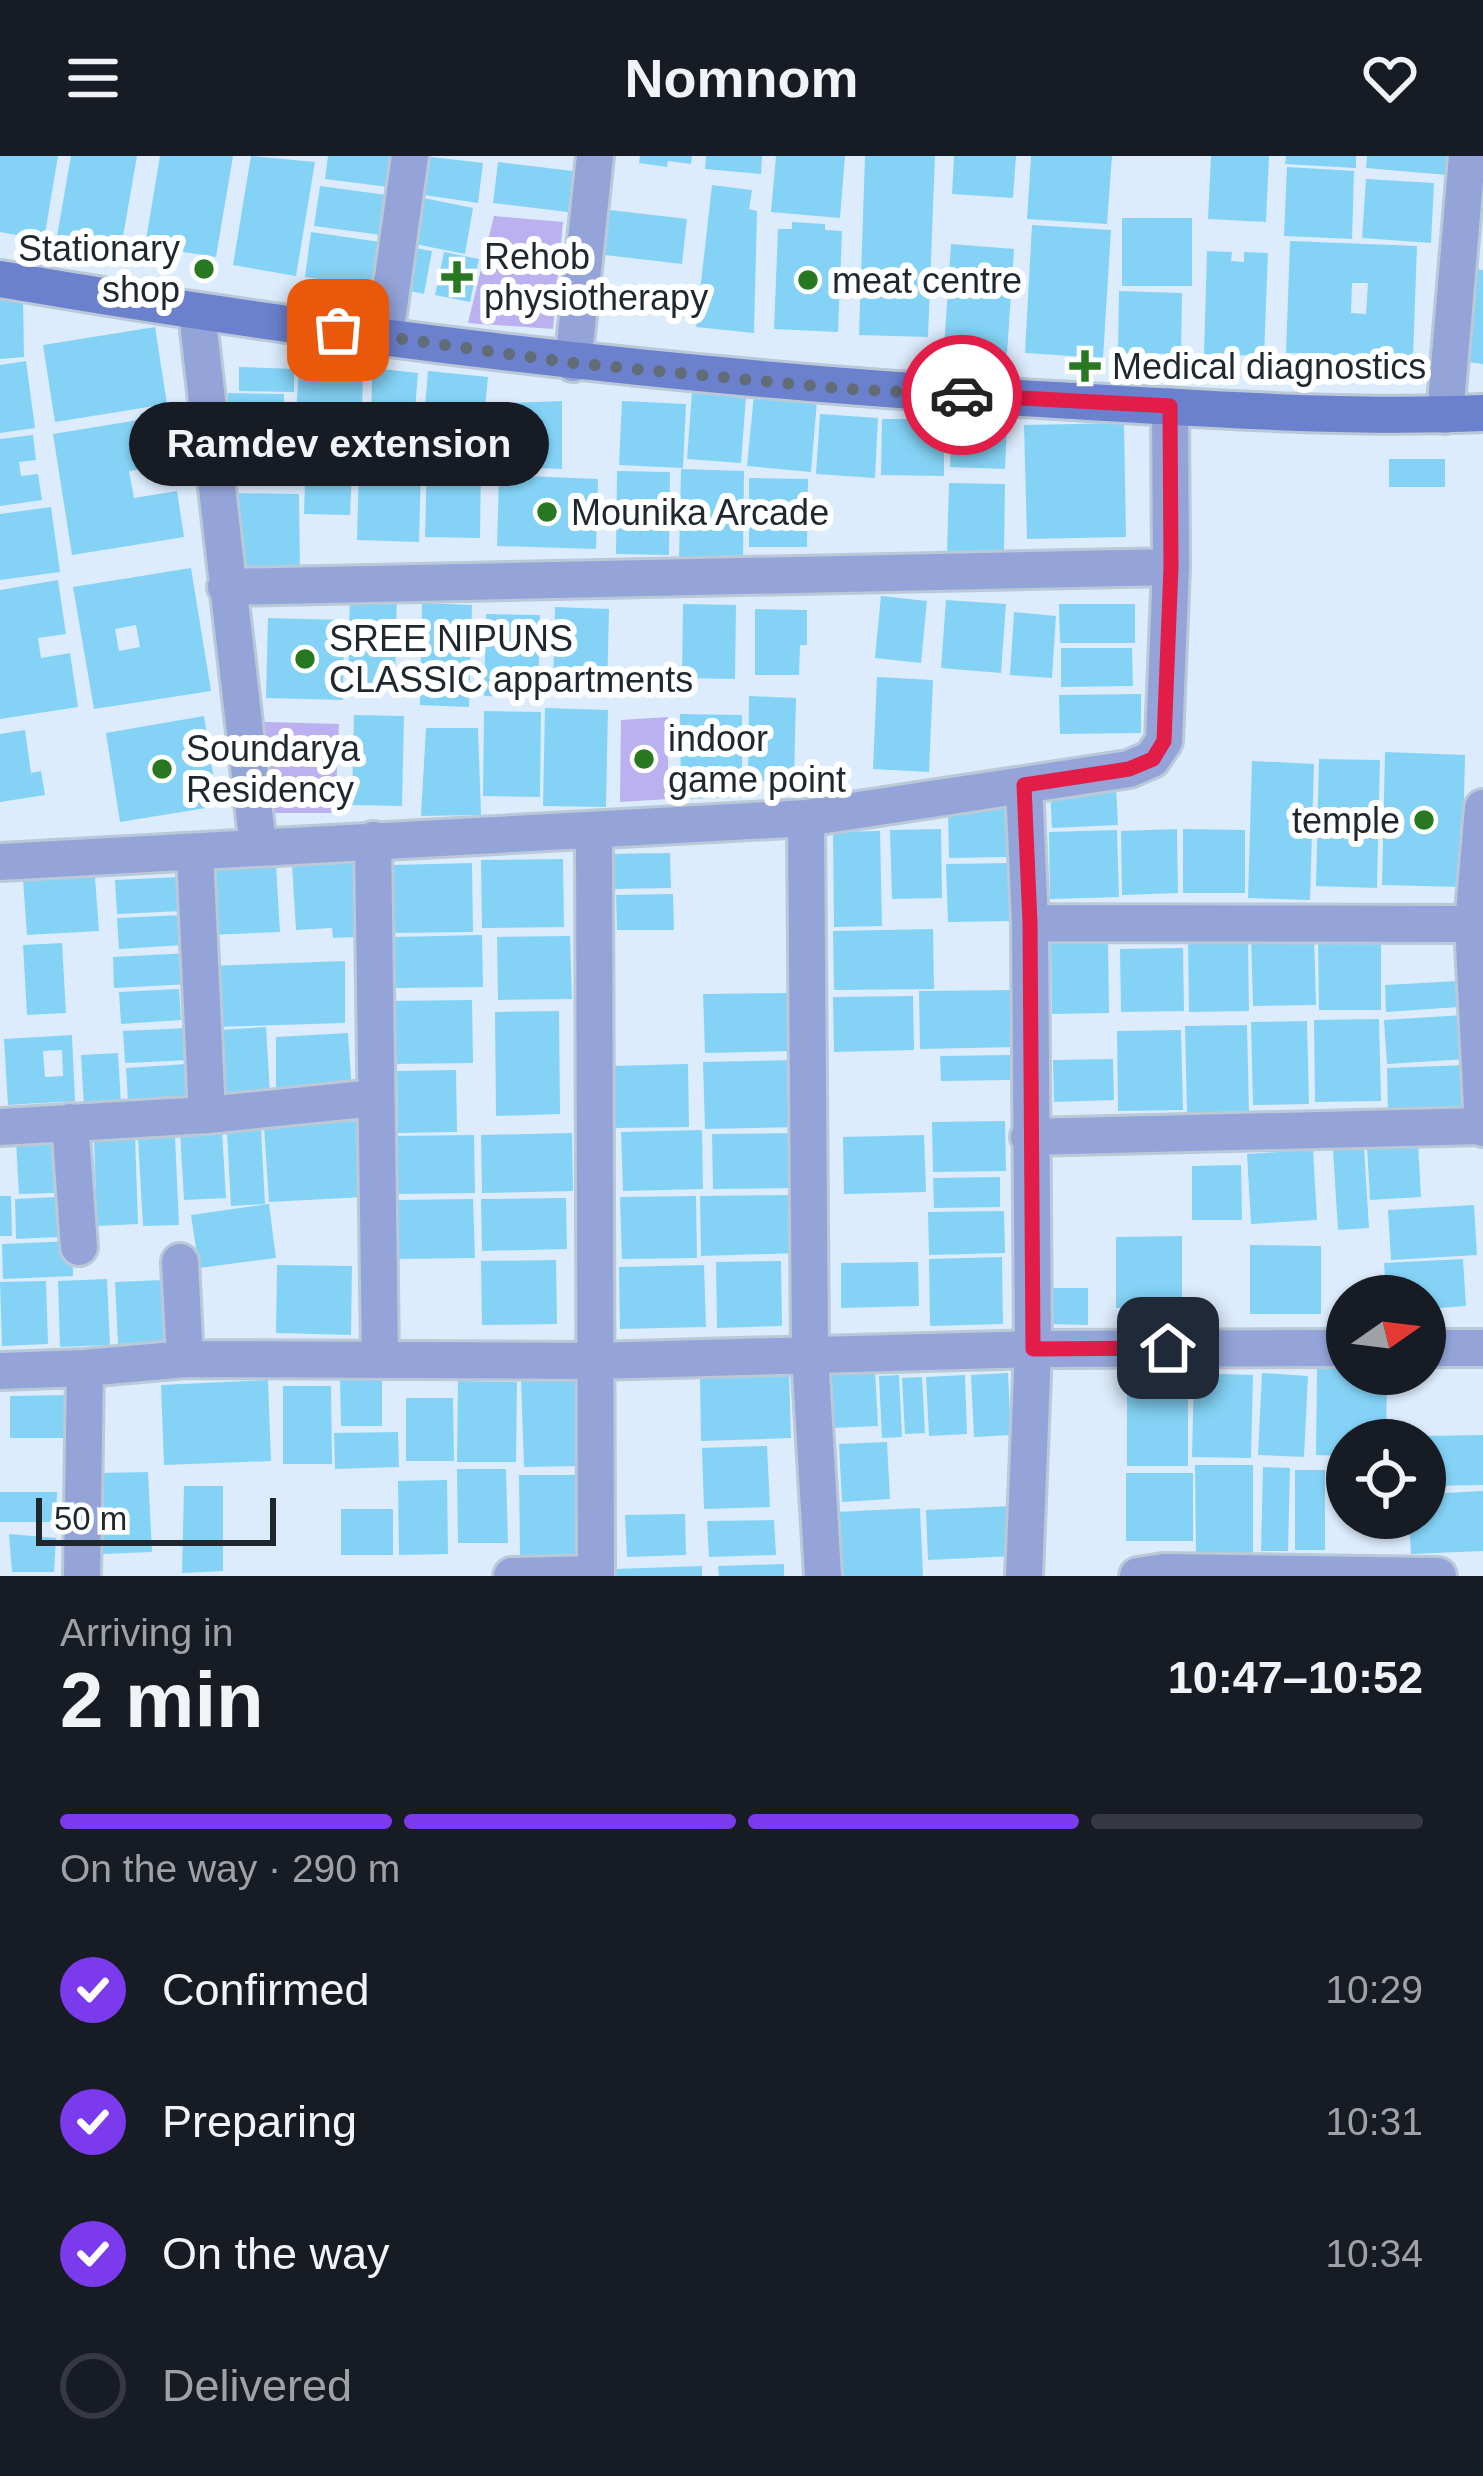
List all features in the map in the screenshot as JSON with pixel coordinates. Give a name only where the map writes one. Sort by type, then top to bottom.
[{"type":"street","points":[[385,335],[410,156]]},
{"type":"street","points":[[573,363],[595,156]]},
{"type":"street","points":[[1444,415],[1467,156]]},
{"type":"street","points":[[0,279],[197,313],[573,363],[846,389],[1170,406],[1483,413]]},
{"type":"street","points":[[197,313],[258,846]]},
{"type":"street","points":[[0,862],[806,818],[1129,769],[1153,759],[1164,741],[1168,712],[1170,406]]},
{"type":"street","points":[[226,587],[1171,567]]},
{"type":"street","points":[[1024,785],[1030,923],[1033,1349],[1024,1576]]},
{"type":"street","points":[[806,818],[810,1355],[824,1576]]},
{"type":"street","points":[[1029,1137],[1483,1127],[1474,924],[1482,823]]},
{"type":"street","points":[[512,1576],[597,1575],[594,830]]},
{"type":"street","points":[[373,840],[380,1358]]},
{"type":"street","points":[[195,853],[207,1115]]},
{"type":"street","points":[[1030,923],[1474,924]]},
{"type":"street","points":[[0,1126],[207,1115],[375,1098]]},
{"type":"street","points":[[70,1122],[79,1247]]},
{"type":"street","points":[[180,1262],[185,1359]]},
{"type":"street","points":[[0,1370],[85,1369],[185,1359],[595,1360],[1033,1349],[1326,1348]]},
{"type":"street","points":[[1446,1348],[1483,1348]]},
{"type":"street","points":[[82,1576],[85,1369]]},
{"type":"street","points":[[1155,1574],[1438,1576]]},
{"type":"shaded area","points":[[494,216],[563,222],[553,329],[468,323]]},
{"type":"shaded area","name":"indoor game point","points":[[668,717],[668,799],[620,802],[621,720]]},
{"type":"shaded area","points":[[265,722],[339,724],[335,813],[268,813]]},
{"type":"building","points":[[0,156],[58,156],[44,240],[0,232]]},
{"type":"building","points":[[71,156],[137,156],[121,248],[57,236]]},
{"type":"building","points":[[160,156],[233,156],[216,257],[145,246]]},
{"type":"building","points":[[251,156],[315,162],[296,276],[233,265]]},
{"type":"building","points":[[328,156],[401,156],[397,188],[325,179]]},
{"type":"building","points":[[423,156],[483,163],[478,203],[418,194]]},
{"type":"building","points":[[640,156],[692,156],[691,164],[668,161],[667,167],[639,163]]},
{"type":"building","points":[[706,156],[762,156],[761,174],[705,169]]},
{"type":"building","points":[[776,156],[845,156],[840,218],[771,212]]},
{"type":"building","points":[[865,156],[935,156],[928,337],[859,335]]},
{"type":"building","points":[[954,156],[1016,156],[1013,198],[952,194]]},
{"type":"building","points":[[1031,156],[1112,156],[1107,224],[1027,219]]},
{"type":"building","points":[[1211,156],[1269,156],[1266,222],[1208,219]]},
{"type":"building","points":[[1286,156],[1356,156],[1356,168],[1285,164]]},
{"type":"building","points":[[1367,156],[1449,156],[1447,175],[1366,168]]},
{"type":"building","points":[[498,162],[573,171],[568,212],[493,203]]},
{"type":"building","points":[[1287,167],[1354,171],[1352,239],[1284,236]]},
{"type":"building","points":[[1366,179],[1434,183],[1431,243],[1362,238]]},
{"type":"building","points":[[712,185],[752,190],[749,209],[757,211],[754,333],[696,327]]},
{"type":"building","points":[[320,186],[394,196],[389,236],[314,226]]},
{"type":"building","points":[[413,196],[473,208],[465,254],[405,242]]},
{"type":"building","points":[[610,210],[687,219],[682,264],[605,255]]},
{"type":"building","points":[[1122,218],[1192,218],[1192,286],[1122,286]]},
{"type":"building","name":"meat centre","points":[[792,222],[825,224],[825,230],[842,231],[838,332],[774,329],[778,229],[792,229]]},
{"type":"building","points":[[1032,225],[1111,230],[1103,358],[1025,353]]},
{"type":"building","points":[[311,232],[387,243],[381,288],[305,277]]},
{"type":"building","points":[[1290,241],[1417,246],[1413,358],[1286,353]],"holes":[[[1352,283],[1368,283],[1366,314],[1351,313]]]},
{"type":"building","points":[[951,244],[1014,249],[1007,354],[944,349]]},
{"type":"building","points":[[409,247],[432,251],[424,294],[401,289]]},
{"type":"building","points":[[1207,251],[1232,252],[1231,261],[1244,262],[1244,252],[1268,253],[1264,356],[1204,354]]},
{"type":"building","name":"Rehob physiotherapy","points":[[444,252],[479,259],[470,302],[435,295]]},
{"type":"building","points":[[1471,268],[1483,270],[1483,364],[1459,361]]},
{"type":"building","points":[[1119,291],[1182,293],[1181,354],[1118,353]]},
{"type":"building","points":[[0,297],[23,298],[24,357],[0,359]]},
{"type":"building","points":[[155,327],[167,404],[55,422],[43,345]]},
{"type":"building","points":[[26,361],[35,428],[0,433],[0,365]]},
{"type":"building","points":[[239,367],[294,369],[294,392],[239,391]]},
{"type":"building","points":[[372,368],[418,373],[412,446],[371,443]]},
{"type":"building","points":[[299,370],[363,371],[361,446],[294,443]]},
{"type":"building","points":[[428,371],[488,377],[481,447],[422,441]]},
{"type":"building","points":[[692,392],[746,396],[741,463],[687,459]]},
{"type":"building","points":[[228,393],[284,394],[283,449],[226,448]]},
{"type":"building","points":[[754,395],[817,401],[811,472],[747,466]]},
{"type":"building","points":[[562,401],[562,469],[505,467],[505,403]]},
{"type":"building","points":[[622,401],[686,404],[683,468],[619,465]]},
{"type":"building","points":[[820,414],[878,418],[875,478],[816,474]]},
{"type":"building","points":[[169,415],[177,464],[129,471],[134,498],[177,491],[184,537],[72,555],[53,434]]},
{"type":"building","points":[[882,419],[944,419],[944,476],[881,475]]},
{"type":"building","points":[[952,420],[1007,423],[1005,469],[950,467]]},
{"type":"building","points":[[1124,423],[1126,537],[1027,539],[1024,425]]},
{"type":"building","points":[[33,435],[36,460],[19,462],[21,476],[38,474],[42,500],[0,506],[0,439]]},
{"type":"building","points":[[306,448],[353,450],[350,515],[304,514]]},
{"type":"building","points":[[232,452],[301,454],[300,478],[231,476]]},
{"type":"building","points":[[1389,459],[1445,459],[1445,487],[1389,487]]},
{"type":"building","points":[[427,461],[481,463],[480,538],[425,537]]},
{"type":"building","points":[[359,465],[421,467],[419,542],[357,540]]},
{"type":"building","points":[[681,469],[744,471],[743,561],[679,559]]},
{"type":"building","points":[[617,471],[670,472],[669,555],[616,554]]},
{"type":"building","name":"Mounika Arcade","points":[[499,475],[598,479],[596,549],[497,546]]},
{"type":"building","points":[[749,478],[808,479],[807,547],[749,547]]},
{"type":"building","points":[[949,483],[1005,484],[1004,555],[947,554]]},
{"type":"building","points":[[230,493],[299,494],[300,572],[232,571]]},
{"type":"building","points":[[51,507],[60,572],[0,580],[0,514]]},
{"type":"building","points":[[191,568],[211,691],[94,709],[73,587]],"holes":[[[136,625],[140,647],[119,651],[115,629]]]},
{"type":"building","points":[[58,580],[66,634],[38,638],[41,658],[70,653],[78,707],[0,719],[0,590]]},
{"type":"building","points":[[350,590],[397,590],[395,688],[348,687]]},
{"type":"building","points":[[881,596],[927,601],[921,663],[875,658]]},
{"type":"building","points":[[946,600],[1006,604],[1001,673],[941,668]]},
{"type":"building","points":[[422,603],[472,605],[469,707],[420,705]]},
{"type":"building","points":[[683,604],[736,605],[735,679],[682,678]]},
{"type":"building","points":[[1059,604],[1135,604],[1135,643],[1060,643]]},
{"type":"building","points":[[555,607],[609,609],[607,695],[553,694]]},
{"type":"building","points":[[755,609],[807,610],[807,645],[800,645],[799,675],[755,675]]},
{"type":"building","points":[[1014,612],[1056,616],[1052,678],[1010,675]]},
{"type":"building","points":[[486,614],[540,615],[538,697],[484,696]]},
{"type":"building","name":"SREE NIPUNS CLASSIC appartments","points":[[268,618],[344,620],[343,700],[266,698]]},
{"type":"building","points":[[1061,648],[1132,648],[1133,686],[1061,687]]},
{"type":"building","points":[[877,677],[933,680],[929,772],[873,769]]},
{"type":"building","points":[[1141,694],[1141,733],[1060,734],[1059,695]]},
{"type":"building","points":[[749,696],[796,698],[794,782],[748,781]]},
{"type":"building","points":[[545,708],[608,710],[606,807],[543,806]]},
{"type":"building","points":[[484,711],[541,712],[540,797],[483,796]]},
{"type":"building","points":[[680,714],[742,715],[742,797],[681,799]]},
{"type":"building","points":[[354,715],[404,716],[402,806],[352,805]]},
{"type":"building","name":"Soundarya Residency","points":[[204,716],[218,806],[120,822],[106,733]]},
{"type":"building","points":[[426,728],[478,728],[481,815],[421,816]]},
{"type":"building","points":[[25,730],[31,773],[41,771],[45,795],[0,802],[0,734]]},
{"type":"building","name":"temple","points":[[1385,752],[1465,755],[1462,887],[1382,885]]},
{"type":"building","points":[[1319,759],[1380,760],[1377,888],[1316,886]]},
{"type":"building","points":[[1252,761],[1314,764],[1310,900],[1248,898]]},
{"type":"building","points":[[1116,786],[1118,825],[1052,828],[1050,790]]},
{"type":"building","points":[[1005,808],[1007,857],[949,858],[948,809]]},
{"type":"building","points":[[941,829],[942,898],[892,899],[890,830]]},
{"type":"building","points":[[1177,829],[1178,893],[1122,895],[1121,831]]},
{"type":"building","points":[[1183,829],[1245,830],[1245,893],[1183,893]]},
{"type":"building","points":[[1117,830],[1119,897],[1050,899],[1049,832]]},
{"type":"building","points":[[880,831],[882,926],[834,927],[833,832]]},
{"type":"building","points":[[670,853],[671,888],[609,889],[608,854]]},
{"type":"building","points":[[563,859],[564,927],[482,928],[481,860]]},
{"type":"building","points":[[353,860],[357,937],[333,938],[332,928],[296,930],[292,864]]},
{"type":"building","points":[[472,863],[473,932],[394,933],[393,865]]},
{"type":"building","points":[[1013,863],[1014,921],[948,922],[946,864]]},
{"type":"building","points":[[276,865],[280,932],[208,935],[204,869]]},
{"type":"building","points":[[95,877],[99,931],[27,935],[23,880]]},
{"type":"building","points":[[181,877],[182,911],[117,914],[115,880]]},
{"type":"building","points":[[673,894],[674,930],[617,930],[616,895]]},
{"type":"building","points":[[182,915],[184,945],[119,949],[117,918]]},
{"type":"building","points":[[933,929],[934,989],[834,990],[833,931]]},
{"type":"building","points":[[1381,934],[1381,1010],[1319,1010],[1318,935]]},
{"type":"building","points":[[482,935],[483,987],[395,988],[394,937]]},
{"type":"building","points":[[1314,935],[1316,1005],[1253,1006],[1251,936]]},
{"type":"building","points":[[570,936],[572,999],[498,1000],[497,937]]},
{"type":"building","points":[[1108,940],[1109,1013],[1052,1014],[1051,941]]},
{"type":"building","points":[[1248,940],[1249,1011],[1189,1012],[1188,942]]},
{"type":"building","points":[[62,943],[66,1013],[27,1015],[23,945]]},
{"type":"building","points":[[1183,948],[1184,1011],[1121,1012],[1120,949]]},
{"type":"building","points":[[189,953],[191,984],[114,988],[113,957]]},
{"type":"building","points":[[345,961],[345,1023],[211,1027],[208,966]]},
{"type":"building","points":[[1458,981],[1459,1007],[1386,1012],[1385,985]]},
{"type":"building","points":[[179,989],[181,1020],[121,1024],[119,992]]},
{"type":"building","points":[[1017,990],[1018,1047],[920,1049],[919,991]]},
{"type":"building","points":[[790,993],[791,1051],[705,1053],[703,994]]},
{"type":"building","points":[[913,996],[914,1050],[834,1052],[833,997]]},
{"type":"building","points":[[472,1000],[473,1063],[390,1064],[389,1001]]},
{"type":"building","points":[[559,1011],[560,1114],[496,1116],[495,1012]]},
{"type":"building","points":[[1464,1015],[1467,1059],[1387,1064],[1384,1020]]},
{"type":"building","points":[[1379,1019],[1381,1101],[1315,1102],[1314,1020]]},
{"type":"building","points":[[1307,1021],[1309,1104],[1253,1105],[1251,1022]]},
{"type":"building","points":[[1247,1025],[1249,1112],[1187,1113],[1185,1026]]},
{"type":"building","points":[[266,1027],[270,1094],[222,1096],[219,1030]]},
{"type":"building","points":[[188,1028],[190,1060],[125,1063],[123,1031]]},
{"type":"building","points":[[1181,1030],[1183,1110],[1118,1111],[1117,1031]]},
{"type":"building","points":[[348,1033],[352,1094],[276,1102],[276,1037]]},
{"type":"building","points":[[72,1035],[75,1101],[8,1105],[4,1039]],"holes":[[[62,1050],[63,1076],[45,1077],[43,1051]]]},
{"type":"building","points":[[118,1053],[121,1105],[84,1107],[81,1055]]},
{"type":"building","points":[[1010,1055],[1010,1080],[941,1081],[940,1056]]},
{"type":"building","points":[[1113,1059],[1114,1100],[1054,1102],[1053,1060]]},
{"type":"building","points":[[796,1060],[798,1127],[705,1129],[703,1062]]},
{"type":"building","points":[[187,1064],[189,1099],[128,1102],[126,1068]]},
{"type":"building","points":[[688,1064],[689,1127],[613,1128],[612,1066]]},
{"type":"building","points":[[1467,1065],[1468,1109],[1388,1112],[1387,1068]]},
{"type":"building","points":[[456,1070],[457,1132],[398,1133],[397,1071]]},
{"type":"building","points":[[360,1121],[364,1197],[269,1202],[264,1126]]},
{"type":"building","points":[[1005,1121],[1006,1171],[933,1172],[932,1122]]},
{"type":"building","points":[[222,1130],[226,1198],[184,1200],[180,1132]]},
{"type":"building","points":[[261,1130],[265,1204],[231,1206],[227,1133]]},
{"type":"building","points":[[702,1130],[703,1189],[623,1191],[621,1132]]},
{"type":"building","points":[[572,1133],[573,1191],[482,1193],[481,1135]]},
{"type":"building","points":[[796,1133],[796,1188],[713,1189],[712,1134]]},
{"type":"building","points":[[135,1135],[138,1224],[97,1226],[94,1137]]},
{"type":"building","points":[[474,1135],[475,1193],[395,1194],[395,1136]]},
{"type":"building","points":[[924,1135],[926,1192],[844,1194],[843,1137]]},
{"type":"building","points":[[175,1136],[179,1225],[143,1226],[138,1138]]},
{"type":"building","points":[[51,1140],[54,1193],[19,1194],[16,1142]]},
{"type":"building","points":[[1418,1142],[1421,1197],[1370,1200],[1367,1145]]},
{"type":"building","points":[[1364,1148],[1369,1228],[1338,1230],[1333,1150]]},
{"type":"building","points":[[1313,1150],[1317,1220],[1251,1224],[1247,1154]]},
{"type":"building","points":[[1241,1165],[1242,1220],[1192,1220],[1192,1166]]},
{"type":"building","points":[[1000,1177],[1000,1207],[934,1208],[933,1178]]},
{"type":"building","points":[[799,1195],[801,1253],[701,1256],[700,1196]]},
{"type":"building","points":[[0,1196],[11,1196],[12,1236],[0,1236]]},
{"type":"building","points":[[696,1196],[697,1258],[622,1259],[620,1197]]},
{"type":"building","points":[[56,1197],[58,1237],[16,1239],[15,1199]]},
{"type":"building","points":[[566,1198],[567,1249],[482,1251],[481,1199]]},
{"type":"building","points":[[473,1199],[475,1258],[394,1259],[393,1200]]},
{"type":"building","points":[[269,1204],[276,1258],[199,1268],[191,1215]]},
{"type":"building","points":[[1474,1205],[1477,1255],[1391,1260],[1388,1210]]},
{"type":"building","points":[[1004,1211],[1005,1253],[929,1255],[928,1212]]},
{"type":"building","points":[[1182,1236],[1182,1307],[1116,1308],[1116,1237]]},
{"type":"building","points":[[72,1241],[73,1276],[3,1279],[2,1244]]},
{"type":"building","points":[[1250,1245],[1321,1246],[1321,1314],[1250,1314]]},
{"type":"building","points":[[1002,1257],[1003,1324],[930,1326],[929,1259]]},
{"type":"building","points":[[1463,1259],[1466,1306],[1446,1307],[1446,1275],[1385,1275],[1384,1263]]},
{"type":"building","points":[[556,1260],[557,1324],[482,1325],[481,1261]]},
{"type":"building","points":[[781,1261],[782,1326],[717,1328],[716,1262]]},
{"type":"building","points":[[918,1262],[919,1306],[841,1308],[841,1263]]},
{"type":"building","points":[[277,1265],[352,1266],[351,1335],[276,1333]]},
{"type":"building","points":[[704,1265],[706,1327],[620,1329],[619,1267]]},
{"type":"building","points":[[107,1279],[110,1345],[60,1347],[58,1281]]},
{"type":"building","points":[[164,1280],[166,1342],[118,1344],[115,1282]]},
{"type":"building","points":[[46,1281],[48,1344],[2,1346],[0,1282]]},
{"type":"building","points":[[1051,1288],[1088,1288],[1088,1325],[1051,1324]]},
{"type":"building","points":[[1317,1368],[1326,1368],[1326,1395],[1387,1395],[1386,1419],[1326,1419],[1326,1455],[1316,1455]]},
{"type":"building","points":[[875,1370],[878,1426],[832,1428],[829,1372]]},
{"type":"building","points":[[789,1372],[791,1438],[701,1441],[700,1375]]},
{"type":"building","points":[[1127,1372],[1188,1373],[1188,1466],[1127,1466]]},
{"type":"building","points":[[1008,1373],[1011,1435],[974,1437],[971,1375]]},
{"type":"building","points":[[1194,1373],[1253,1375],[1251,1458],[1192,1457]]},
{"type":"building","points":[[1262,1373],[1308,1376],[1304,1457],[1258,1455]]},
{"type":"building","points":[[899,1375],[902,1437],[882,1438],[879,1376]]},
{"type":"building","points":[[965,1375],[967,1434],[929,1436],[926,1377]]},
{"type":"building","points":[[922,1377],[925,1433],[905,1434],[902,1378]]},
{"type":"building","points":[[340,1378],[382,1378],[382,1426],[341,1426]]},
{"type":"building","points":[[577,1378],[579,1466],[524,1467],[521,1380]]},
{"type":"building","points":[[268,1380],[271,1461],[164,1465],[161,1385]]},
{"type":"building","points":[[458,1381],[517,1382],[516,1462],[457,1462]]},
{"type":"building","points":[[283,1386],[331,1386],[332,1464],[283,1464]]},
{"type":"building","points":[[69,1395],[69,1438],[10,1438],[10,1396]]},
{"type":"building","points":[[406,1398],[453,1398],[454,1461],[406,1461]]},
{"type":"building","points":[[398,1432],[399,1467],[335,1469],[334,1433]]},
{"type":"building","points":[[1483,1435],[1483,1485],[1446,1486],[1446,1436]]},
{"type":"building","points":[[887,1442],[890,1499],[842,1502],[839,1444]]},
{"type":"building","points":[[767,1446],[770,1507],[704,1509],[702,1448]]},
{"type":"building","points":[[1195,1465],[1253,1465],[1253,1553],[1196,1554]]},
{"type":"building","points":[[1263,1467],[1290,1468],[1288,1551],[1261,1551]]},
{"type":"building","points":[[457,1469],[506,1469],[508,1543],[458,1543]]},
{"type":"building","points":[[1295,1470],[1325,1470],[1325,1550],[1295,1550]]},
{"type":"building","points":[[148,1472],[152,1552],[102,1554],[99,1473]]},
{"type":"building","points":[[1126,1473],[1193,1473],[1193,1541],[1126,1541]]},
{"type":"building","points":[[519,1475],[581,1475],[582,1557],[520,1557]]},
{"type":"building","points":[[447,1480],[448,1554],[399,1555],[398,1481]]},
{"type":"building","points":[[184,1486],[223,1486],[223,1571],[182,1573]]},
{"type":"building","points":[[1483,1491],[1483,1551],[1411,1554],[1410,1539],[1446,1539],[1446,1493]]},
{"type":"building","points":[[0,1492],[57,1492],[56,1522],[0,1522]]},
{"type":"building","points":[[1011,1506],[1014,1556],[928,1560],[926,1510]]},
{"type":"building","points":[[920,1508],[923,1576],[838,1576],[835,1512]]},
{"type":"building","points":[[341,1509],[393,1509],[393,1555],[341,1555]]},
{"type":"building","points":[[685,1514],[686,1555],[627,1557],[625,1515]]},
{"type":"building","points":[[774,1520],[776,1555],[709,1557],[707,1521]]},
{"type":"building","points":[[9,1534],[56,1538],[54,1572],[12,1572]]},
{"type":"building","points":[[784,1564],[784,1576],[719,1576],[718,1566]]},
{"type":"building","points":[[702,1566],[702,1576],[613,1576],[613,1569]]},
{"type":"way so far","points":[[338,330],[573,363],[962,395]]},
{"type":"place","name":"Stationary shop","points":[[204,269]]},
{"type":"place","name":"Rehob physiotherapy","points":[[457,277]]},
{"type":"place","name":"meat centre","points":[[808,280]]},
{"type":"place","name":"Ramdev extension","points":[[338,330]]},
{"type":"place","name":"Medical diagnostics","points":[[1085,366]]},
{"type":"place","name":"Mounika Arcade","points":[[547,512]]},
{"type":"place","name":"SREE NIPUNS CLASSIC appartments","points":[[305,659]]},
{"type":"place","name":"indoor game point","points":[[644,759]]},
{"type":"place","name":"Soundarya Residency","points":[[162,769]]},
{"type":"place","name":"temple","points":[[1424,820]]},
{"type":"route","points":[[962,395],[1170,406],[1171,567],[1164,741],[1153,759],[1129,769],[1024,785],[1030,923],[1033,1349],[1168,1348]]}]
